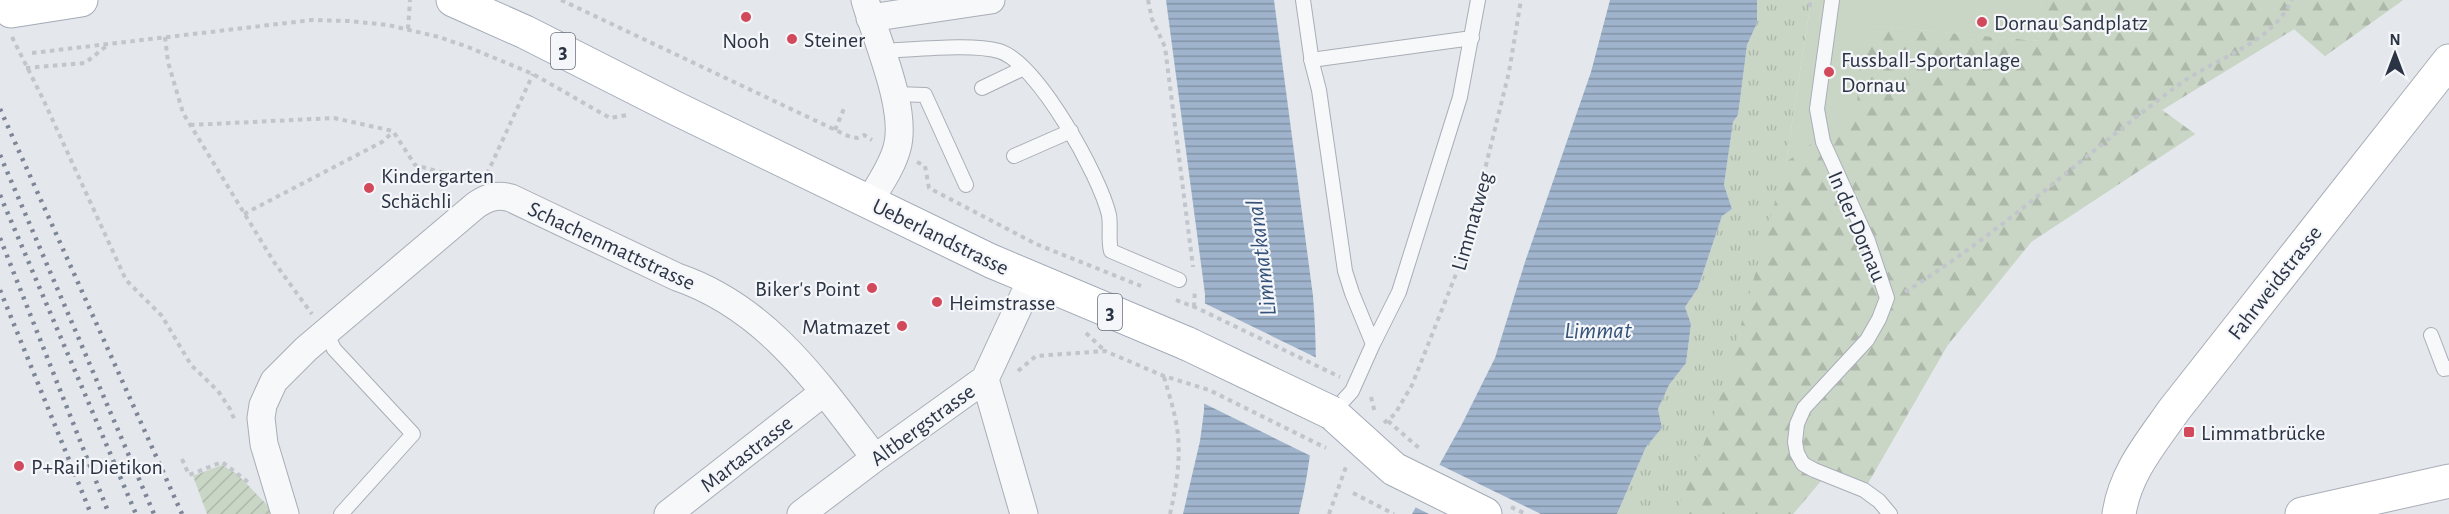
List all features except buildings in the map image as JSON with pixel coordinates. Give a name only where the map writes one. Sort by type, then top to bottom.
[{"type":"main road","points":[[11,11],[81,0]]},
{"type":"main road","name":"Ueberlandstrasse","points":[[453,0],[525,32],[1183,357],[1332,413],[1379,458],[1394,469],[1485,514]]},
{"type":"main road","name":"Fahrweidstrasse","points":[[2119,514],[2128,481],[2138,461],[2174,410],[2449,61]]},
{"type":"main road","points":[[2302,514],[2336,510],[2449,481]]},
{"type":"street","points":[[869,202],[896,153],[900,125],[894,94],[867,9],[991,0]]},
{"type":"street","points":[[285,514],[263,437],[261,418],[267,393],[280,373],[476,205],[488,190]]},
{"type":"street","name":"Schachenmattstrasse","points":[[488,190],[511,198],[677,277],[699,285],[726,300],[751,318],[800,361],[875,458]]},
{"type":"street","name":"Altbergstrasse","points":[[801,514],[985,379],[1031,280]]},
{"type":"street","points":[[985,379],[1024,514]]},
{"type":"street","name":"Martastrasse","points":[[668,514],[824,392]]},
{"type":"lane","points":[[1303,0],[1346,271],[1372,344]]},
{"type":"lane","points":[[1332,413],[1352,391],[1372,344],[1391,309],[1407,269],[1454,120],[1478,0]]},
{"type":"lane","name":"In der Dornau","points":[[1832,0],[1817,109],[1818,124],[1831,162],[1868,241],[1887,298],[1879,319],[1867,340],[1804,408],[1797,424],[1795,442],[1797,453],[1803,464],[1825,476],[1864,490],[1879,501],[1890,514]]},
{"type":"lane","points":[[1311,60],[1472,38]]},
{"type":"lane","points":[[880,51],[990,49],[1010,56],[1024,68],[1071,131],[1092,171],[1106,206],[1111,251],[1179,280]]},
{"type":"lane","points":[[982,87],[1024,68]]},
{"type":"lane","points":[[894,94],[925,95],[966,185]]},
{"type":"lane","points":[[1014,156],[1071,131]]},
{"type":"lane","points":[[326,332],[334,349],[413,434],[341,514]]},
{"type":"lane","points":[[2432,335],[2444,369],[2449,368]]},
{"type":"path","points":[[408,29],[410,0]]},
{"type":"path","points":[[561,0],[835,130],[852,137],[864,135],[925,166],[929,188],[1036,244],[1143,287]]},
{"type":"path","points":[[1148,0],[1152,19],[1165,47],[1194,275]]},
{"type":"path","name":"Limmatweg","points":[[1380,425],[1395,414],[1412,385],[1464,254],[1509,72],[1521,0]]},
{"type":"path","points":[[1810,0],[1810,7]]},
{"type":"path","points":[[1887,298],[1901,294],[1952,262],[2179,84],[2265,33],[2287,11],[2292,0]]},
{"type":"path","points":[[32,53],[312,20],[349,21],[408,29],[468,47],[533,74],[610,118]]},
{"type":"path","points":[[165,37],[168,62],[183,113],[189,125],[274,262],[326,332]]},
{"type":"path","points":[[110,44],[85,63],[26,68],[44,99],[126,280],[162,316],[191,365],[226,402],[238,428]]},
{"type":"path","points":[[189,125],[334,118],[393,131],[415,165],[488,190],[490,166],[533,74]]},
{"type":"path","points":[[835,130],[845,106]]},
{"type":"path","points":[[244,214],[382,142],[393,131]]},
{"type":"path","points":[[1195,286],[1196,307]]},
{"type":"path","points":[[1174,299],[1196,307],[1336,375]]},
{"type":"path","points":[[1017,371],[1036,356],[1105,351],[1193,387],[1209,390],[1328,449]]},
{"type":"path","points":[[1179,380],[1183,357]]},
{"type":"path","points":[[1164,376],[1178,439],[1175,488],[1170,514]]},
{"type":"path","points":[[1388,421],[1427,454]]},
{"type":"path","points":[[182,459],[189,475],[222,462],[239,473],[256,489]]},
{"type":"path","points":[[1329,514],[1344,471]]},
{"type":"path","points":[[1353,493],[1394,514]]},
{"type":"green space","points":[[1757,0],[1814,0],[1810,7],[1786,162],[1862,25],[2039,41],[2042,0],[2403,0],[2325,56],[2294,29],[2162,110],[2195,134],[2031,242],[1947,346],[1864,490],[1825,476],[1793,514],[1617,514],[1646,447],[1662,428],[1658,409],[1669,385],[1686,363],[1691,324],[1685,307],[1698,288],[1722,216],[1732,209],[1724,185],[1733,122],[1738,115],[1747,45],[1757,23]]},
{"type":"green space","name":"Fussball-Sportanlage Dornau","points":[[1814,0],[2042,0],[2039,41],[1862,25],[1857,103],[1823,135],[1786,162],[1810,7]]},
{"type":"green space","points":[[2042,0],[2403,0],[2325,56],[2294,29],[2162,110],[2195,134],[2031,242],[1947,346],[1864,490],[1825,476],[1793,514],[1675,514],[1695,469],[1724,386],[1786,162],[1823,135],[1856,103],[1862,25],[2039,41]]},
{"type":"green space","points":[[222,465],[237,474],[269,507],[271,514],[207,514],[193,476]]},
{"type":"water","name":"Limmatkanal","points":[[1166,0],[1274,0],[1315,323],[1315,406],[1309,461],[1299,514],[1183,514],[1200,441],[1204,411],[1205,294]]},
{"type":"water","name":"Limmat","points":[[1610,0],[1757,0],[1757,23],[1747,45],[1738,115],[1733,122],[1724,185],[1732,209],[1722,216],[1698,288],[1685,307],[1691,324],[1686,363],[1669,385],[1658,409],[1662,428],[1646,447],[1617,514],[1412,514],[1462,424],[1495,358],[1525,262],[1591,72]]},
{"type":"pier","points":[[1202,302],[1319,359],[1313,457],[1201,402]]},
{"type":"pier","points":[[1438,464],[1541,514],[1429,514],[1415,507]]},
{"type":"railway","points":[[0,109],[182,514]]},
{"type":"railway","points":[[0,155],[154,514]]},
{"type":"railway","points":[[0,195],[136,514]]},
{"type":"railway","points":[[0,238],[109,514]]},
{"type":"railway","points":[[0,290],[91,514]]},
{"type":"place","name":"Nooh","points":[[746,17]]},
{"type":"place","name":"Dornau Sandplatz","points":[[1982,22]]},
{"type":"place","name":"Steiner","points":[[792,39]]},
{"type":"place","name":"Fussball-Sportanlage Dornau","points":[[1829,72]]},
{"type":"place","name":"Kindergarten Schächli","points":[[369,188]]},
{"type":"place","name":"Biker's Point","points":[[872,288]]},
{"type":"place","name":"Heimstrasse","points":[[937,302]]},
{"type":"place","name":"Matmazet","points":[[902,326]]},
{"type":"place","name":"Limmatbrücke","points":[[2189,432]]},
{"type":"place","name":"P+Rail Dietikon","points":[[19,466]]}]
